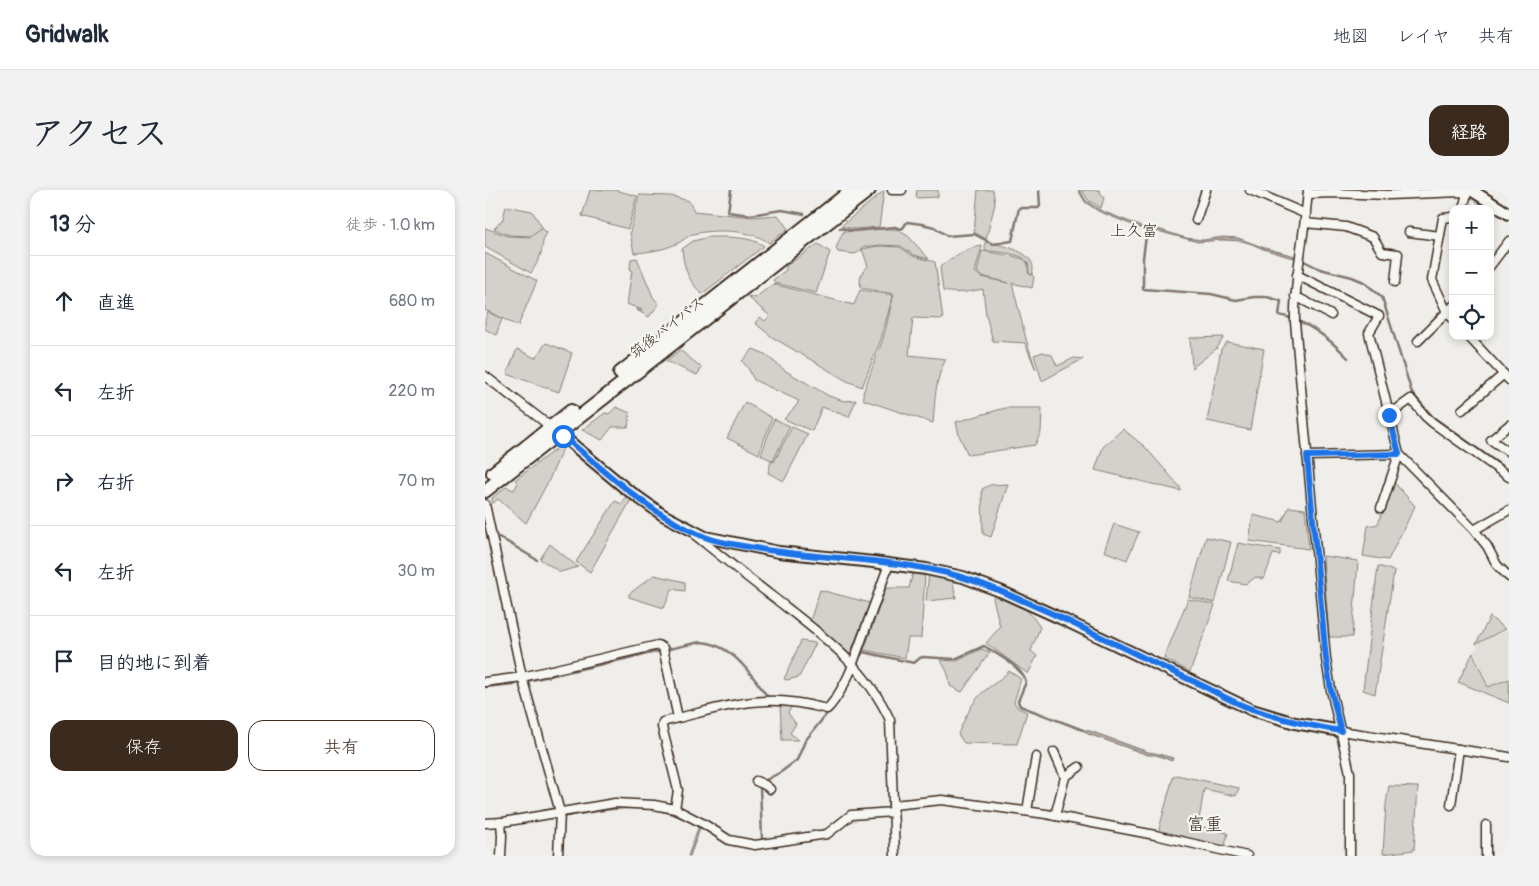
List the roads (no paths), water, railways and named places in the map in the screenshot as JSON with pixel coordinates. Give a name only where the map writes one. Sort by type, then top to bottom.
[{"type":"highway","name":"筑後バイパス","points":[[485,491],[555,430],[852,190]]},
{"type":"highway","name":"筑後バイパス","points":[[485,480],[555,430],[869,190]]},
{"type":"street","points":[[892,190],[902,190]]},
{"type":"street","points":[[1195,220],[1206,190]]},
{"type":"street","points":[[1250,190],[1306,214]]},
{"type":"street","points":[[1350,856],[1350,773],[1326,659],[1295,322],[1297,275],[1308,192],[1332,191],[1389,195],[1471,191],[1509,214]]},
{"type":"street","points":[[1465,205],[1471,191]]},
{"type":"street","points":[[1449,217],[1443,218],[1432,280],[1449,307]]},
{"type":"street","points":[[1305,223],[1346,227],[1373,237],[1382,252],[1398,254],[1395,282]]},
{"type":"street","points":[[1409,232],[1440,236]]},
{"type":"street","points":[[1494,261],[1509,241]]},
{"type":"street","points":[[1297,275],[1379,316],[1369,333],[1399,454],[1474,530],[1487,546],[1497,565],[1509,577]]},
{"type":"street","points":[[1295,296],[1331,315]]},
{"type":"street","points":[[1418,341],[1449,310]]},
{"type":"street","points":[[1462,410],[1506,377],[1472,340]]},
{"type":"street","points":[[485,376],[555,430],[625,488],[663,515],[705,537],[771,551],[926,569],[963,577],[1000,591],[1252,710],[1295,723],[1509,757]]},
{"type":"street","points":[[1389,415],[1411,399],[1433,423],[1509,477]]},
{"type":"street","points":[[1509,425],[1491,440],[1509,452]]},
{"type":"street","points":[[1307,456],[1399,454]]},
{"type":"street","points":[[1381,508],[1399,454]]},
{"type":"street","points":[[485,504],[522,677],[561,812],[558,856]]},
{"type":"street","points":[[1474,530],[1509,510]]},
{"type":"street","points":[[684,527],[829,640],[853,663],[881,701],[891,720],[895,856]]},
{"type":"street","points":[[675,809],[678,790],[662,727],[663,722],[747,702],[767,700],[827,709],[851,670],[889,564]]},
{"type":"street","points":[[485,682],[522,677],[658,645],[663,648],[679,718]]},
{"type":"street","points":[[1451,805],[1459,749]]},
{"type":"street","points":[[1054,752],[1065,778]]},
{"type":"street","points":[[1027,811],[1036,758]]},
{"type":"street","points":[[1055,816],[1065,778],[1079,767]]},
{"type":"street","points":[[756,781],[765,785],[770,790]]},
{"type":"street","points":[[485,823],[615,803],[654,805],[675,809],[729,840],[755,845],[827,834],[851,815],[942,800],[1055,816],[1155,835],[1247,856]]},
{"type":"street","points":[[501,822],[501,856]]},
{"type":"street","points":[[1486,825],[1486,856]]},
{"type":"waterway","points":[[731,190],[728,212],[750,215],[782,210],[804,214]]},
{"type":"waterway","points":[[840,228],[853,231],[895,227],[900,229],[907,222],[934,227],[947,236],[974,234],[993,244],[1012,241],[1019,208],[1038,208],[1040,206],[1039,190]]},
{"type":"waterway","points":[[1147,229],[1143,258],[1143,289],[1211,294],[1236,300],[1267,297],[1281,301],[1279,315],[1308,326],[1333,344],[1348,358]]},
{"type":"waterway","points":[[1302,260],[1320,269],[1364,282],[1382,297],[1412,393],[1433,417],[1509,471]]},
{"type":"waterway","points":[[499,537],[537,560]]},
{"type":"waterway","points":[[485,687],[514,684],[700,642],[711,644],[731,654],[747,670],[767,696]]},
{"type":"waterway","points":[[857,661],[863,652],[914,663],[923,657],[955,659],[984,646],[1008,661],[1024,676],[1026,682],[1018,701],[1020,706],[1083,730]]},
{"type":"waterway","points":[[762,839],[760,786],[762,782],[781,772],[797,760],[805,741],[829,711]]},
{"type":"district","name":"上久富","points":[[1134,230]]},
{"type":"district","name":"富重","points":[[1205,824]]}]
